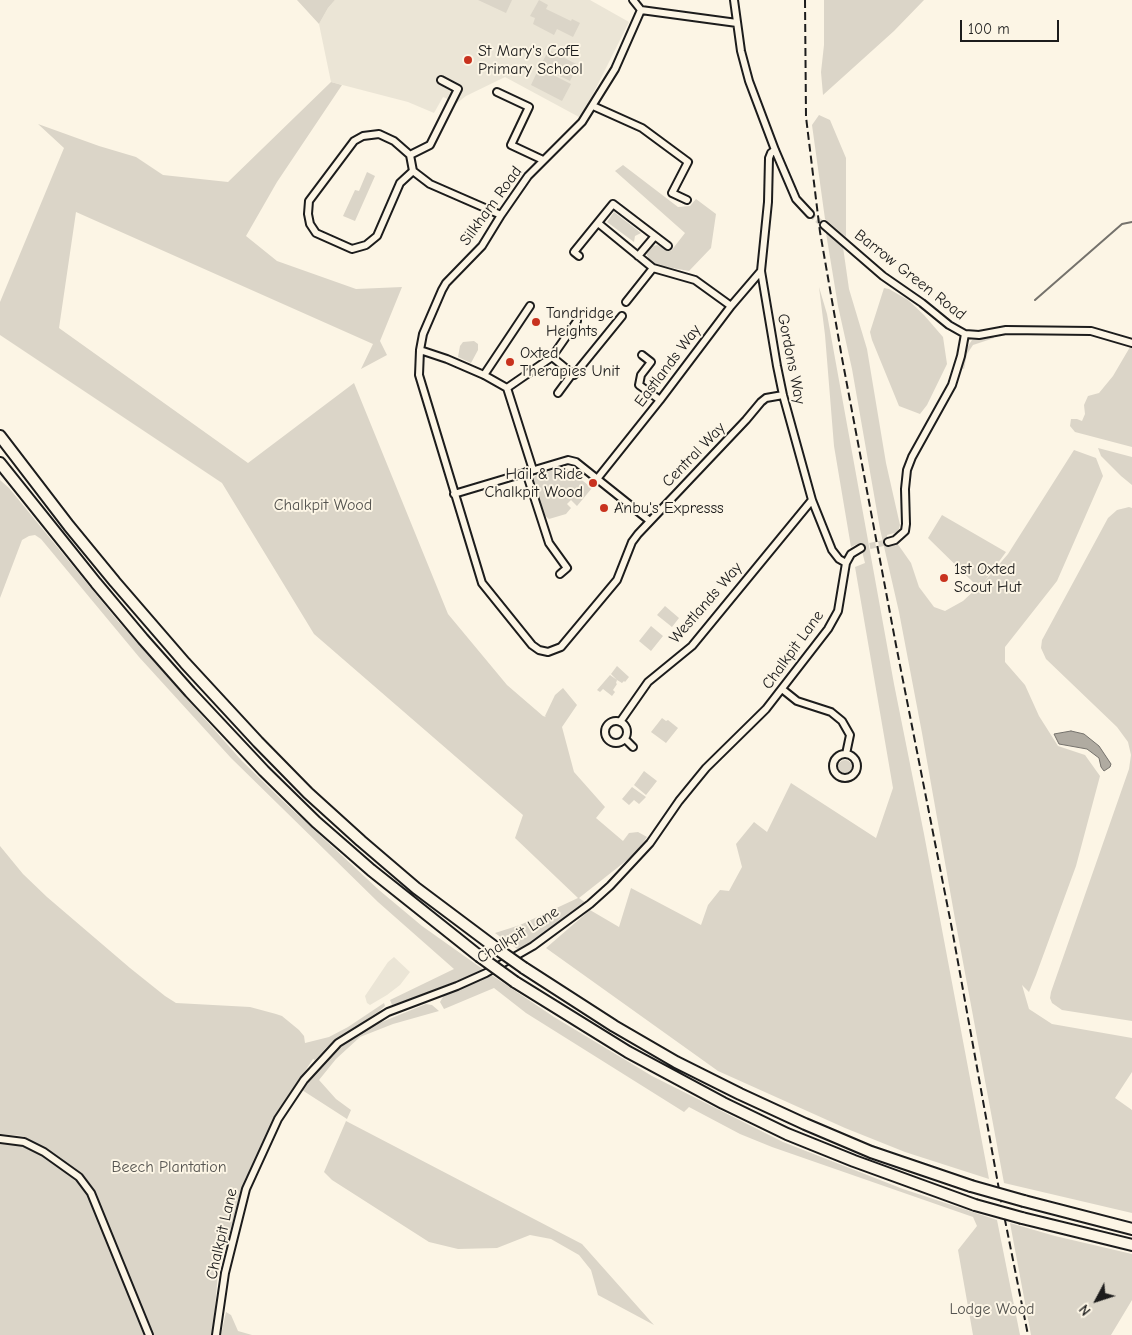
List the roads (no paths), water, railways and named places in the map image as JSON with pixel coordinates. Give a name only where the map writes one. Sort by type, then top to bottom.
[{"type":"highway","points":[[0,436],[69,526],[121,588],[197,676],[308,793],[382,859],[444,910],[524,968],[622,1031],[740,1094],[838,1138],[905,1164],[971,1186],[1024,1202],[1132,1229]]},
{"type":"highway","points":[[0,463],[143,639],[264,771],[316,822],[371,870],[514,982],[620,1048],[723,1103],[787,1134],[854,1162],[975,1205],[1132,1245]]},
{"type":"street","points":[[633,0],[641,10],[737,23]]},
{"type":"street","points":[[734,0],[741,51],[749,80],[796,199],[810,214]]},
{"type":"street","name":"Silkham Road","points":[[454,494],[419,375],[423,334],[442,290],[482,246],[528,176],[582,122],[593,106],[615,69],[641,10]]},
{"type":"street","points":[[410,155],[430,145],[458,89],[441,80]]},
{"type":"street","points":[[497,92],[529,107],[512,145],[543,160]]},
{"type":"street","points":[[593,106],[642,128],[688,162],[672,193],[687,200]]},
{"type":"street","points":[[413,171],[400,183],[377,236],[366,245],[352,249],[316,233],[310,224],[308,214],[309,201],[354,141],[369,134],[379,134],[394,140],[410,155],[413,171],[430,184],[501,215]]},
{"type":"street","name":"Gordons Way","points":[[776,150],[771,153],[769,158],[768,202],[761,271],[783,395],[812,500],[832,550],[839,559],[846,563]]},
{"type":"street","points":[[579,256],[574,252],[613,204],[668,246]]},
{"type":"street","points":[[598,223],[653,268],[695,280],[732,306]]},
{"type":"street","name":"Barrow Green Road","points":[[824,225],[883,276],[922,303],[949,325],[965,334],[979,335],[1006,330],[1091,331],[1132,343]]},
{"type":"street","points":[[638,256],[655,236]]},
{"type":"street","points":[[626,302],[653,268]]},
{"type":"street","name":"Eastlands Way","points":[[597,479],[761,271]]},
{"type":"street","points":[[484,375],[530,306]]},
{"type":"street","points":[[558,393],[622,316]]},
{"type":"street","points":[[507,388],[552,357],[577,321]]},
{"type":"street","points":[[888,542],[895,540],[905,531],[907,470],[916,449],[952,384],[961,356],[965,334]]},
{"type":"street","points":[[420,350],[433,353],[484,375],[507,388],[549,543],[567,568],[560,574]]},
{"type":"street","points":[[642,355],[651,362],[641,375],[639,385],[660,400]]},
{"type":"street","points":[[552,357],[572,374]]},
{"type":"street","name":"Central Way","points":[[454,494],[482,583],[532,645],[539,650],[548,652],[560,647],[617,580],[632,542],[650,521],[761,402],[766,398],[783,395]]},
{"type":"street","points":[[454,494],[568,460],[576,462],[650,521]]},
{"type":"street","name":"Westlands Way","points":[[620,722],[648,682],[692,646],[812,500]]},
{"type":"street","points":[[846,563],[851,554],[861,548]]},
{"type":"street","name":"Chalkpit Lane","points":[[216,1335],[225,1273],[246,1189],[282,1113],[304,1080],[338,1043],[388,1012],[486,973],[533,946],[590,904],[610,886],[650,844],[706,768],[748,729],[782,689],[833,621],[838,611],[846,563]]},
{"type":"street","points":[[782,689],[797,701],[831,712],[842,722],[850,735],[846,754]]},
{"type":"street","points":[[613,722],[620,722],[626,728],[624,739],[618,743],[608,740],[605,734],[607,726],[613,722]]},
{"type":"street","points":[[624,739],[633,747]]},
{"type":"street","points":[[0,1139],[24,1142],[44,1152],[80,1177],[91,1193],[148,1335]]},
{"type":"waterway","points":[[1035,300],[1122,224],[1132,222]]},
{"type":"tunnel","points":[[810,214],[824,225]]},
{"type":"tunnel","points":[[861,548],[888,542]]},
{"type":"railway","points":[[805,0],[806,117],[820,232],[896,645],[952,929],[1000,1195],[1028,1335]]},
{"type":"place","name":"St Mary's CofE Primary School","points":[[468,60]]},
{"type":"place","name":"Tandridge Heights","points":[[536,322]]},
{"type":"place","name":"Oxted Therapies Unit","points":[[510,362]]},
{"type":"place","name":"Hail & Ride Chalkpit Wood","points":[[593,483]]},
{"type":"place","name":"Anbu's Expresss","points":[[604,508]]},
{"type":"place","name":"1st Oxted Scout Hut","points":[[944,578]]},
{"type":"park label","name":"Chalkpit Wood","points":[[323,505]]},
{"type":"park label","name":"Beech Plantation","points":[[169,1167]]},
{"type":"park label","name":"Lodge Wood","points":[[992,1309]]}]
